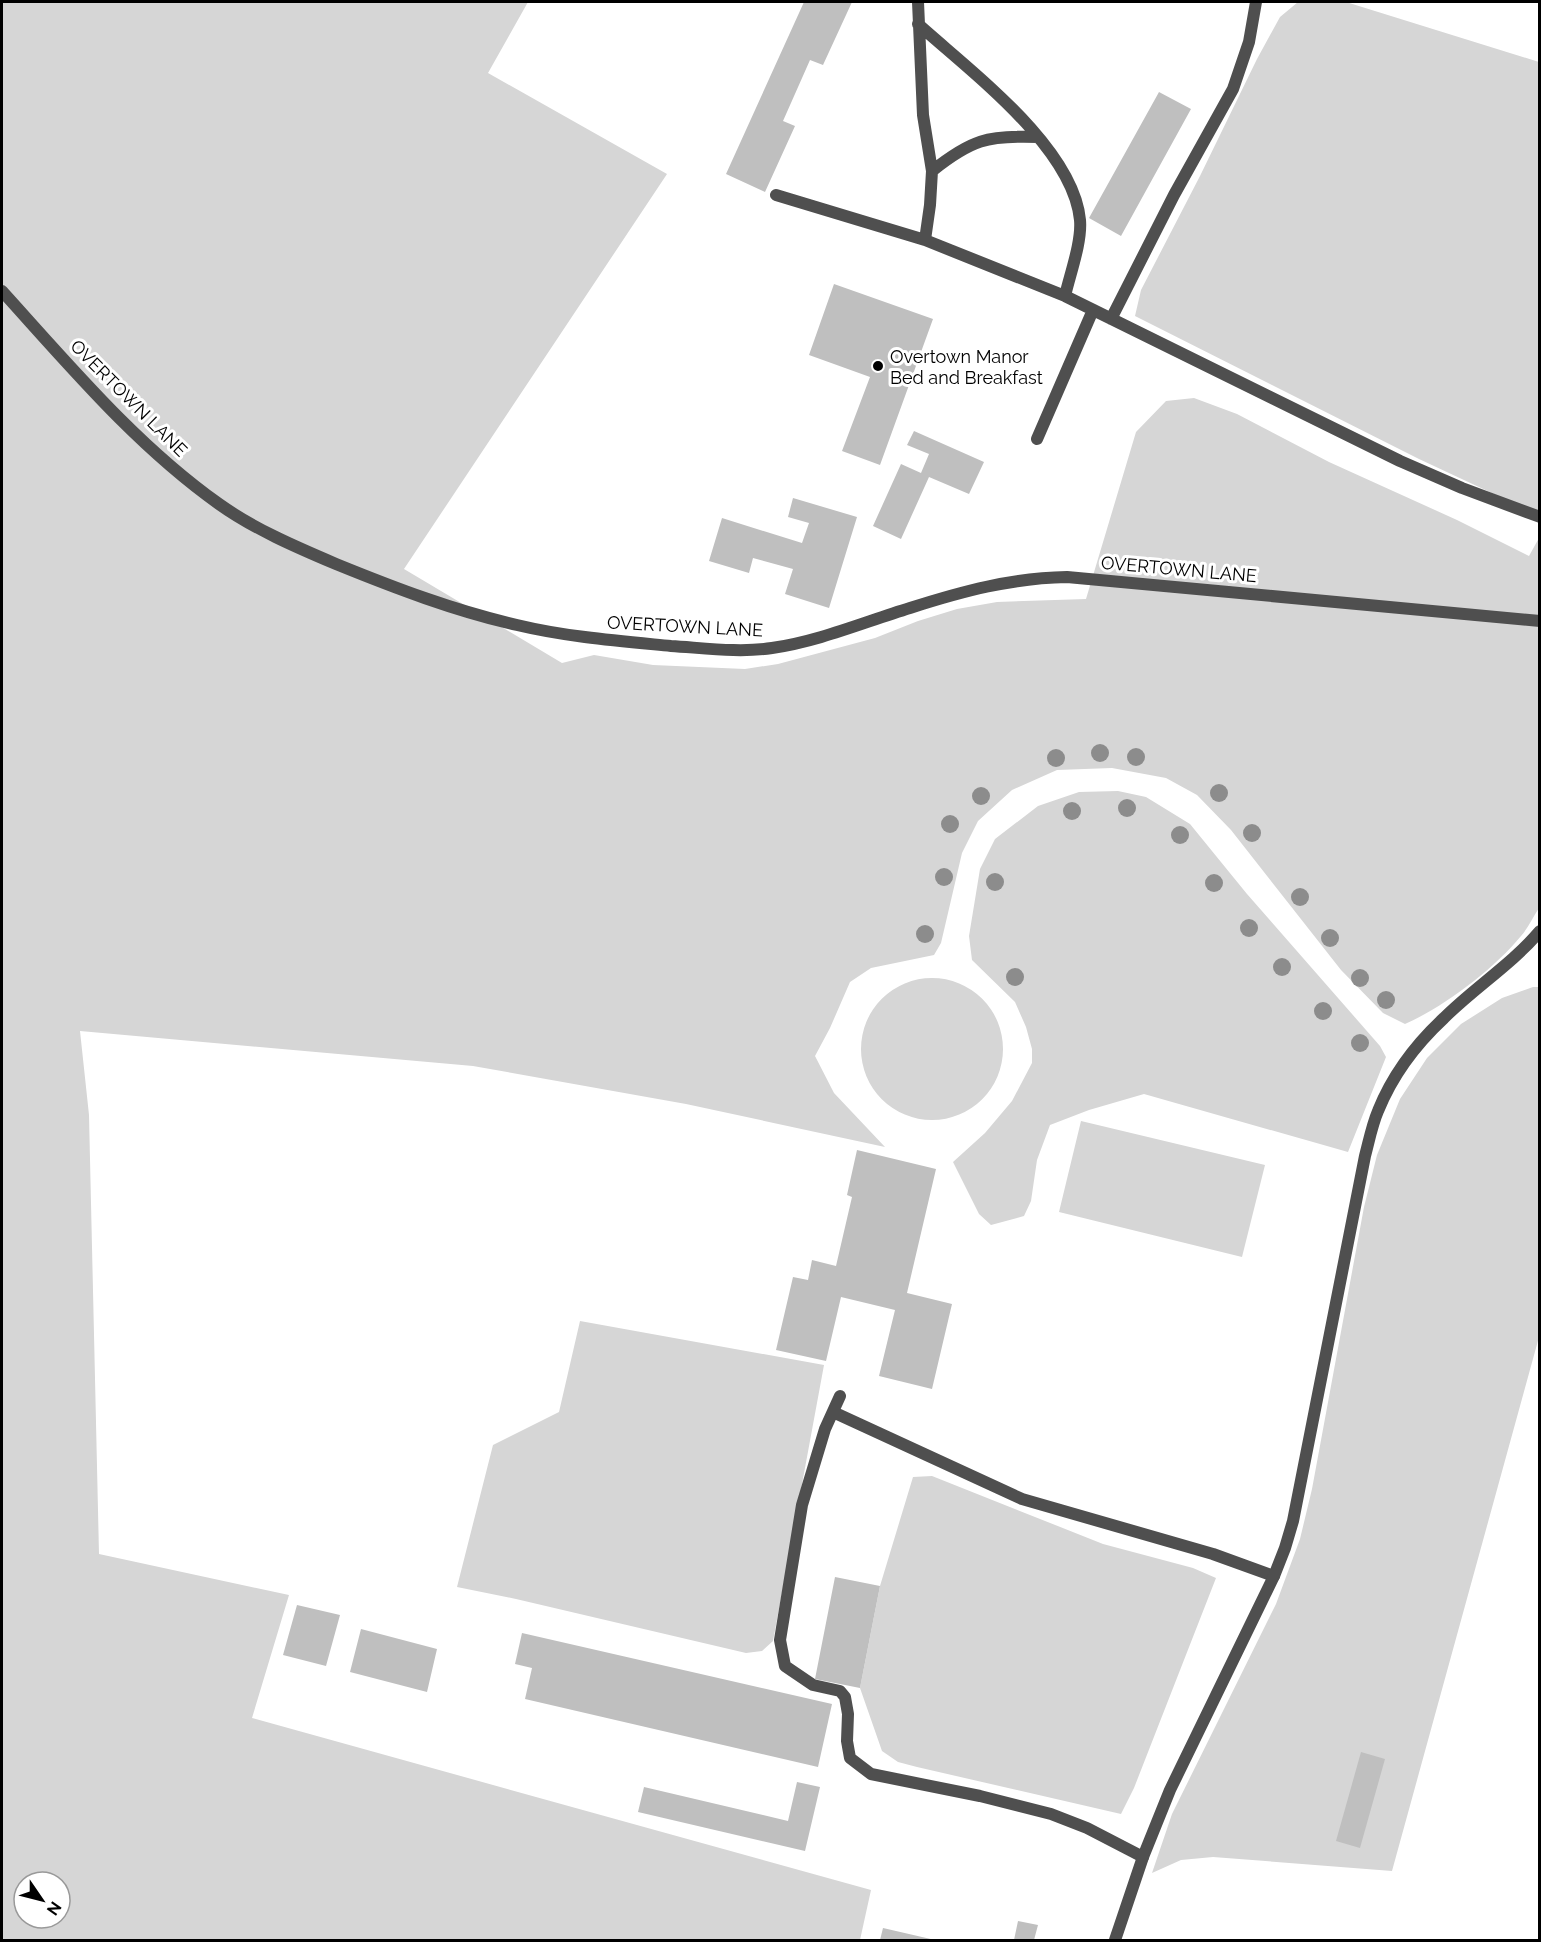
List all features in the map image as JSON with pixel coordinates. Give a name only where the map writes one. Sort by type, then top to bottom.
[{"type":"street","points":[[918,2],[923,115],[932,171],[925,240]]},
{"type":"street","points":[[1110,319],[1174,195],[1233,89],[1249,42],[1256,2]]},
{"type":"street","points":[[918,24],[992,89],[1038,137],[1064,170],[1078,202],[1081,223],[1065,296]]},
{"type":"street","points":[[932,171],[968,146],[987,139],[1002,136],[1038,137]]},
{"type":"street","points":[[776,195],[925,240],[1065,296],[1400,461],[1462,488],[1539,516]]},
{"type":"street","name":"OVERTOWN LANE","points":[[2,291],[142,442],[182,477],[222,506],[262,530],[391,587],[517,625],[563,634],[620,641],[713,648],[769,649],[842,632],[909,608],[980,587],[1032,578],[1068,577],[1539,621]]},
{"type":"street","points":[[1037,439],[1093,310]]},
{"type":"street","points":[[1115,1941],[1143,1857],[1170,1790],[1286,1548],[1365,1156],[1377,1112],[1396,1076],[1416,1047],[1445,1017],[1528,945],[1539,931]]},
{"type":"street","points":[[840,1396],[811,1469],[796,1532],[780,1640],[785,1666],[813,1685],[840,1692],[845,1697],[850,1758],[871,1774],[980,1796],[1051,1814],[1087,1828],[1143,1857]]},
{"type":"street","points":[[833,1412],[1022,1499],[1213,1554],[1274,1576]]},
{"type":"shaded area","points":[[2,2],[528,2],[488,73],[667,174],[404,569],[562,663],[594,655],[653,665],[745,669],[778,664],[875,638],[957,609],[997,602],[1086,599],[1136,432],[1166,401],[1194,398],[1237,414],[1329,462],[1457,520],[1529,556],[1539,538],[1539,908],[1510,949],[1483,974],[1436,1008],[1405,1024],[1383,1013],[1341,970],[1231,830],[1197,795],[1166,778],[1112,768],[1057,770],[1012,790],[978,821],[962,853],[941,943],[934,955],[871,968],[850,982],[815,1056],[834,1093],[885,1147],[686,1104],[473,1066],[80,1031],[89,1115],[99,1554],[289,1595],[252,1718],[871,1890],[860,1940],[2,1940]]},
{"type":"shaded area","points":[[1298,2],[1346,2],[1539,62],[1539,515],[1419,459],[1135,316],[1141,290],[1257,59],[1280,17]]},
{"type":"shaded area","points":[[1118,791],[1146,797],[1190,824],[1247,894],[1380,1046],[1386,1057],[1348,1152],[1144,1094],[1089,1110],[1050,1125],[1037,1160],[1031,1201],[1024,1216],[991,1225],[979,1214],[953,1162],[985,1133],[1012,1101],[1032,1063],[1032,1049],[1026,1027],[1015,1002],[972,960],[969,936],[980,869],[995,839],[1038,806],[1079,792]]},
{"type":"shaded area","points":[[932,978],[959,983],[982,999],[998,1022],[1003,1049],[998,1076],[982,1099],[959,1115],[932,1120],[905,1115],[882,1099],[866,1076],[861,1049],[866,1022],[882,999],[905,983]]},
{"type":"shaded area","points":[[1539,987],[1539,1337],[1392,1871],[1213,1857],[1181,1860],[1152,1873],[1172,1814],[1276,1604],[1300,1539],[1312,1489],[1364,1207],[1377,1155],[1400,1099],[1427,1058],[1461,1024],[1502,998]]},
{"type":"shaded area","points":[[1081,1121],[1265,1165],[1242,1257],[1059,1212]]},
{"type":"shaded area","points":[[580,1321],[824,1365],[773,1641],[762,1651],[746,1653],[457,1587],[493,1445],[559,1412]]},
{"type":"shaded area","points":[[932,1476],[1103,1544],[1193,1568],[1216,1578],[1134,1788],[1121,1814],[898,1762],[882,1751],[860,1688],[880,1586],[913,1477]]},
{"type":"building","points":[[804,2],[852,2],[823,65],[810,60],[783,121],[795,126],[765,192],[726,174]]},
{"type":"building","points":[[1159,92],[1191,109],[1121,236],[1089,218]]},
{"type":"building","name":"Overtown Manor Bed and Breakfast","points":[[834,284],[933,319],[880,465],[842,451],[870,377],[809,355]]},
{"type":"building","points":[[914,431],[984,462],[969,494],[929,477],[901,539],[873,526],[901,464],[921,473],[929,454],[907,445]]},
{"type":"building","points":[[793,498],[857,517],[829,608],[785,594],[793,569],[753,558],[749,573],[709,561],[722,518],[802,543],[809,523],[788,517]]},
{"type":"building","points":[[857,1150],[936,1169],[907,1293],[952,1304],[932,1389],[879,1376],[895,1310],[841,1297],[826,1361],[776,1350],[793,1277],[808,1280],[812,1260],[836,1266],[852,1197],[847,1195]]},
{"type":"building","points":[[835,1577],[880,1586],[860,1688],[815,1679]]},
{"type":"building","points":[[297,1605],[340,1615],[326,1666],[283,1655]]},
{"type":"building","points":[[361,1629],[437,1649],[427,1692],[350,1672]]},
{"type":"building","points":[[522,1633],[832,1704],[818,1767],[525,1699],[532,1668],[515,1664]]},
{"type":"building","points":[[1361,1752],[1385,1759],[1360,1848],[1336,1841]]},
{"type":"building","points":[[797,1782],[820,1787],[805,1851],[638,1812],[644,1787],[788,1821]]},
{"type":"building","points":[[1018,1921],[1038,1925],[1034,1940],[1014,1940]]},
{"type":"building","points":[[883,1928],[935,1940],[880,1940]]},
{"type":"place","name":"Overtown Manor Bed and Breakfast","points":[[878,366]]}]
